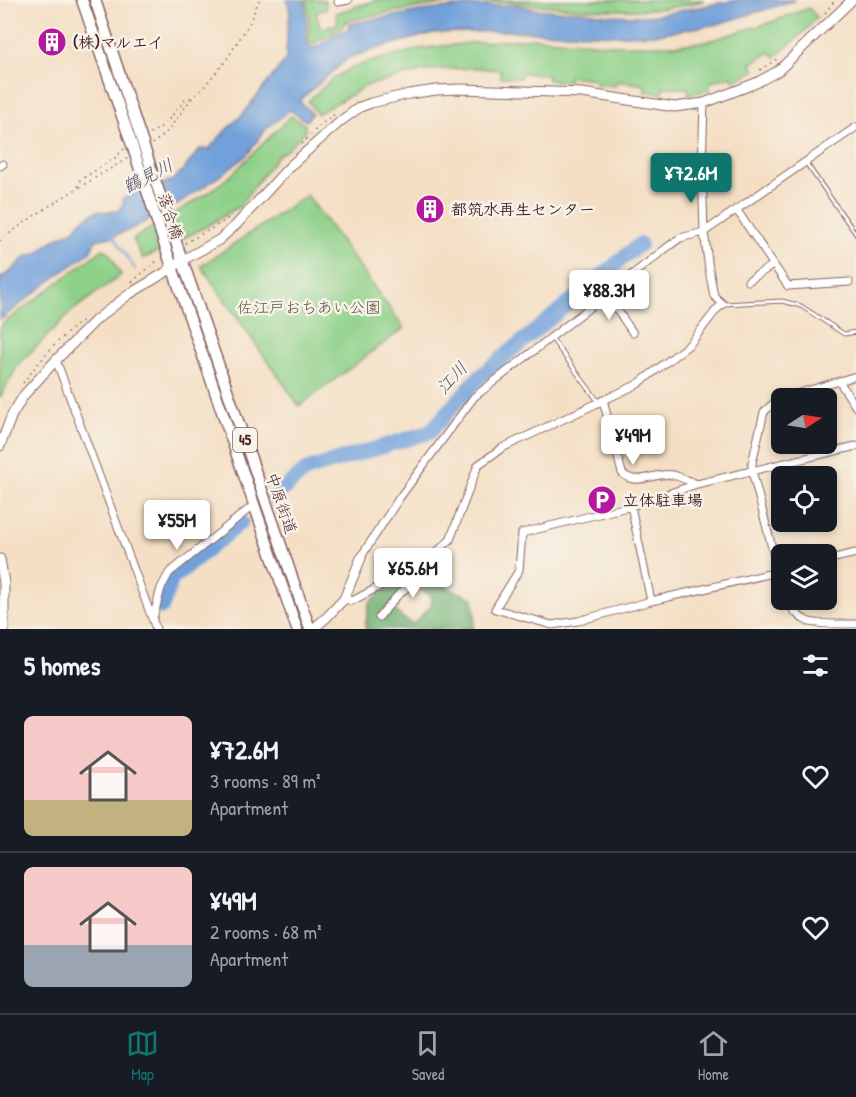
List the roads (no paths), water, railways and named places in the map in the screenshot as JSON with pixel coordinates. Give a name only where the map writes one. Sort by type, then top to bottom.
[{"type":"main road","name":"45","points":[[82,0],[137,144]]},
{"type":"main road","name":"45","points":[[95,0],[137,144]]},
{"type":"main road","name":"落合橋","points":[[137,144],[181,255]]},
{"type":"main road","name":"落合橋","points":[[137,144],[170,263]]},
{"type":"main road","name":"中原街道","points":[[181,255],[311,629]]},
{"type":"main road","name":"中原街道","points":[[170,263],[297,629]]},
{"type":"street","points":[[337,1],[348,0]]},
{"type":"street","points":[[0,446],[12,415],[24,395],[97,319],[181,255],[219,240],[236,225],[290,166],[351,113],[371,103],[422,91],[461,89],[582,93],[675,107],[704,103],[756,83],[778,70],[852,0]]},
{"type":"street","points":[[344,598],[352,601],[424,563],[450,540],[478,465],[502,448],[638,384],[690,344],[723,304],[714,296],[704,232],[702,168],[704,103]]},
{"type":"street","points":[[311,629],[326,618],[344,598],[364,552],[400,497],[474,397],[680,238],[704,232],[856,127]]},
{"type":"street","points":[[736,209],[788,286],[849,282]]},
{"type":"street","points":[[748,281],[773,264]]},
{"type":"street","points":[[607,295],[631,330],[636,321]]},
{"type":"street","points":[[56,360],[156,629]]},
{"type":"street","points":[[772,544],[752,471],[764,412],[777,400],[856,376]]},
{"type":"street","points":[[839,381],[856,407]]},
{"type":"street","points":[[601,401],[622,472],[626,477],[631,480],[673,475],[697,484]]},
{"type":"street","points":[[771,574],[651,601],[578,625],[552,625],[495,609],[519,570],[522,533],[631,506],[697,484],[856,446]]},
{"type":"street","points":[[151,629],[161,588],[169,573],[254,505]]},
{"type":"street","points":[[631,506],[651,601]]},
{"type":"street","points":[[837,557],[856,553]]},
{"type":"street","points":[[0,559],[4,583],[5,626]]},
{"type":"street","points":[[379,617],[413,582],[424,563]]},
{"type":"street","points":[[793,610],[807,625],[856,624]]},
{"type":"lane","points":[[806,163],[856,234]]},
{"type":"lane","points":[[723,304],[782,301],[801,306],[844,334],[856,332]]},
{"type":"lane","points":[[551,338],[601,401]]},
{"type":"water","points":[[287,0],[305,0],[306,40],[311,48],[349,29],[348,24],[420,11],[467,6],[517,5],[557,11],[643,16],[736,0],[796,0],[718,24],[658,34],[506,31],[434,33],[348,58],[299,101],[312,113],[306,121],[290,110],[266,129],[247,155],[221,175],[180,203],[131,229],[96,240],[89,253],[0,320],[0,278],[10,272],[25,257],[36,254],[55,239],[74,230],[82,220],[97,211],[118,211],[123,206],[123,198],[173,180],[200,149],[209,149],[242,115],[286,59],[290,12]]},
{"type":"waterway","points":[[112,234],[135,269]]},
{"type":"waterway","name":"江川","points":[[273,498],[306,470],[430,432],[477,379],[640,244]]},
{"type":"waterway","name":"江川","points":[[162,607],[172,579],[241,522]]},
{"type":"place","name":"(株)マルエイ","points":[[52,42]]},
{"type":"place","name":"都筑水再生センター","points":[[430,209]]},
{"type":"place","name":"立体駐車場","points":[[602,500]]},
{"type":"water label","name":"鶴見川","points":[[148,176]]},
{"type":"park label","name":"佐江戸おちあい公園","points":[[309,307]]}]
